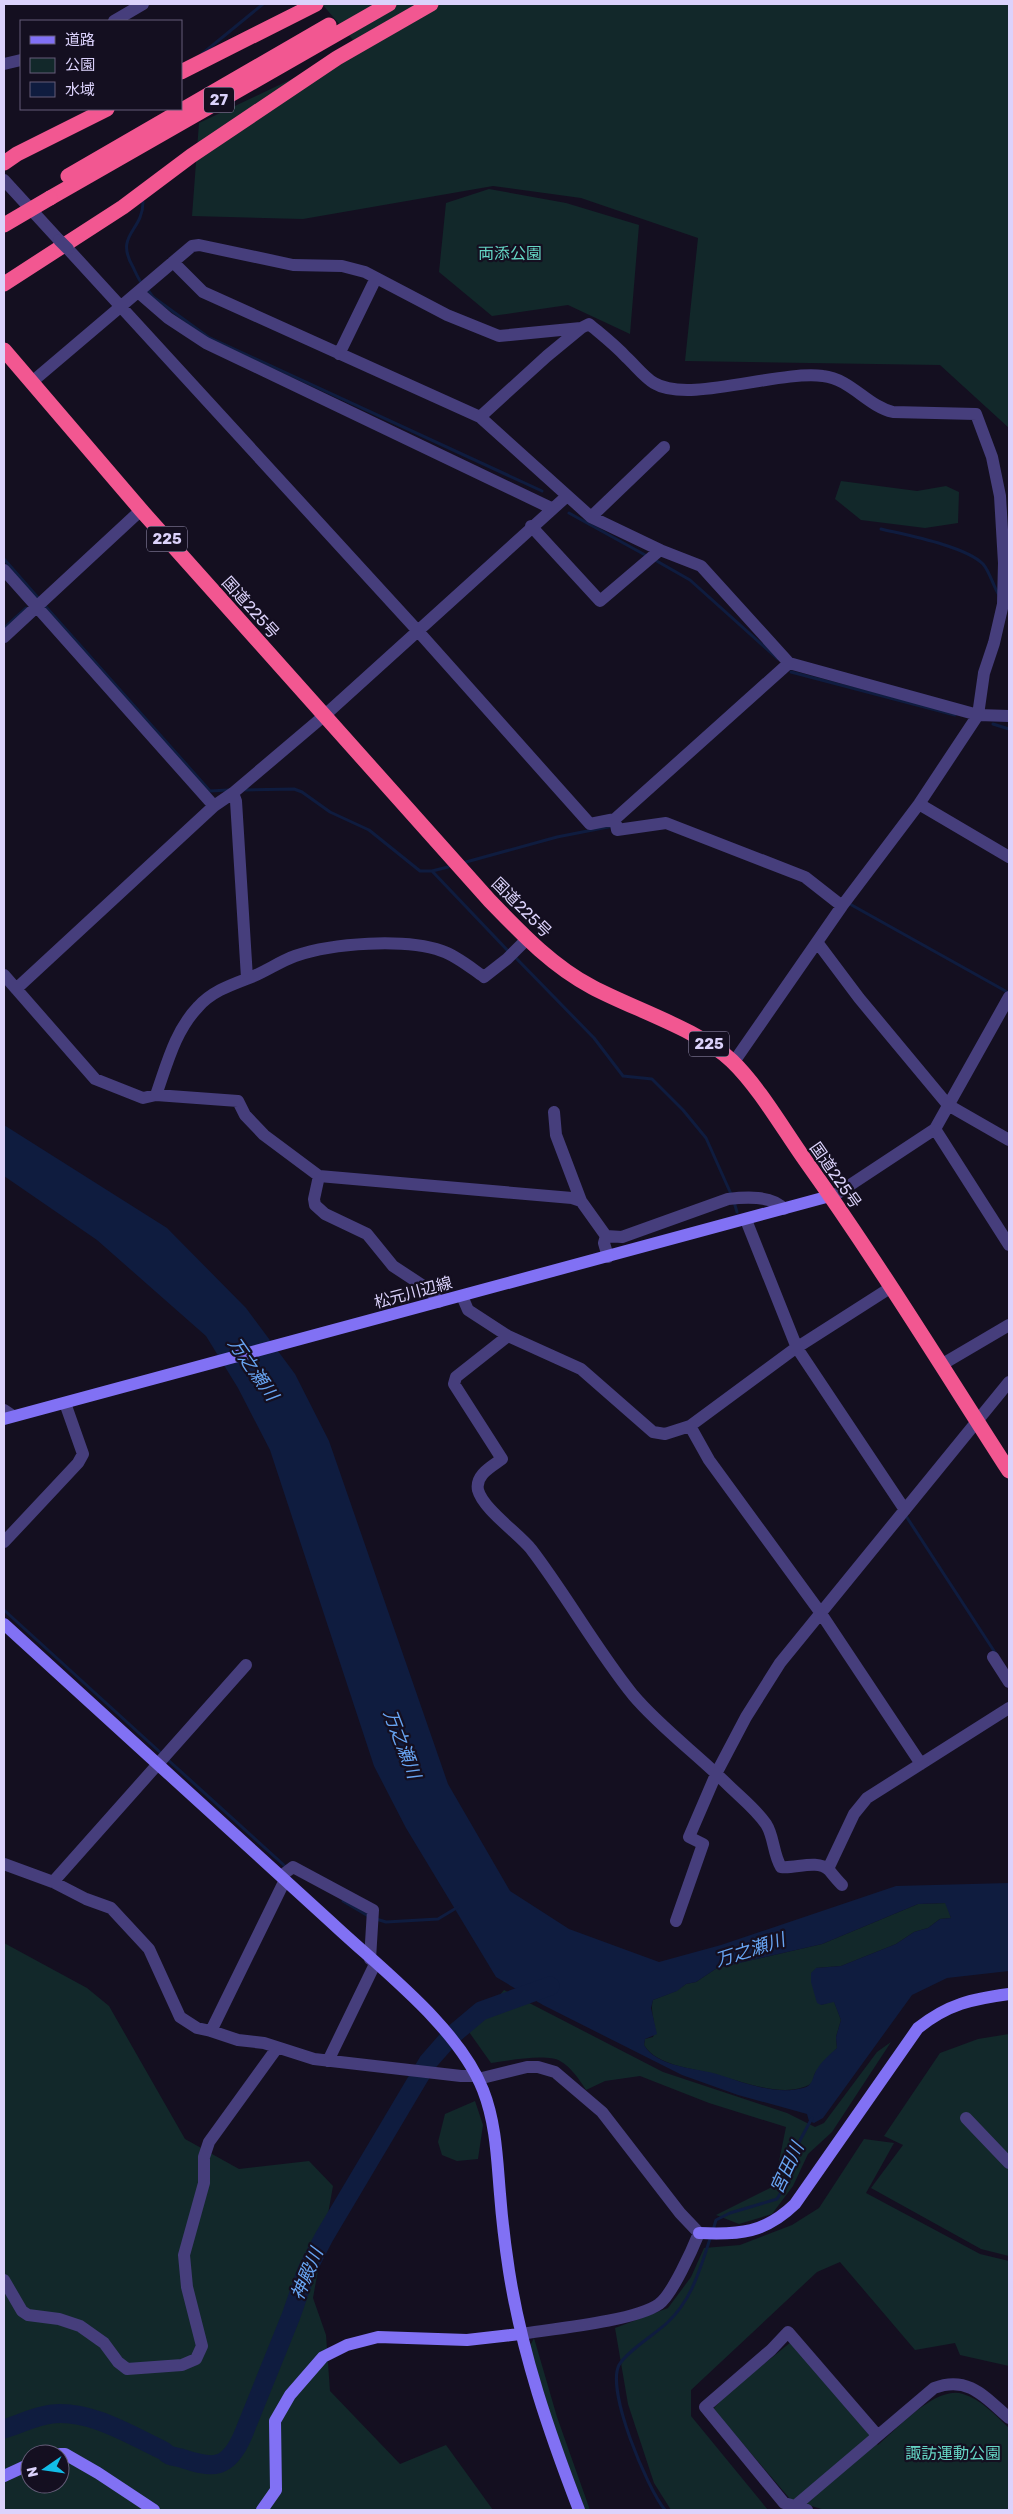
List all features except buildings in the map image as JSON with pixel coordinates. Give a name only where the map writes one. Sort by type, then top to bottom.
[{"type":"highway","points":[[182,71],[316,4]]},
{"type":"highway","name":"27","points":[[182,109],[368,4]]},
{"type":"highway","name":"27","points":[[4,215],[48,194],[389,4]]},
{"type":"highway","points":[[4,284],[123,207],[191,156],[338,58],[431,4]]},
{"type":"highway","points":[[4,163],[17,154],[105,110]]},
{"type":"highway","name":"27","points":[[4,225],[113,148],[180,110]]},
{"type":"highway","points":[[4,271],[46,256]]},
{"type":"highway","points":[[4,344],[20,368]]},
{"type":"highway","name":"国道225号","points":[[4,350],[33,381],[141,510],[490,901],[527,939],[567,973],[706,1042],[732,1061],[748,1079],[830,1196],[1009,1471]]},
{"type":"highway","points":[[4,355],[20,368]]},
{"type":"street","points":[[116,20],[142,4]]},
{"type":"street","points":[[4,64],[20,60]]},
{"type":"street","points":[[4,180],[417,630],[590,824],[616,823],[789,663]]},
{"type":"street","points":[[33,381],[192,246],[199,245],[293,265],[342,266],[376,278],[447,315],[499,336],[581,328]]},
{"type":"street","points":[[173,262],[203,292],[480,417],[591,517],[654,555],[701,566],[789,663],[978,715],[1009,716]]},
{"type":"street","points":[[339,354],[376,278]]},
{"type":"street","points":[[143,288],[168,318],[206,343],[551,508]]},
{"type":"street","points":[[480,417],[581,328],[589,324],[614,345],[652,383],[664,388],[686,390],[711,388],[801,374],[826,376],[847,383],[882,410],[893,412],[976,414],[992,457],[1000,496],[1004,563],[1003,599],[994,643],[984,673],[978,715],[920,804],[845,903],[738,1056],[732,1061]]},
{"type":"street","points":[[591,517],[664,447]]},
{"type":"street","points":[[16,990],[214,806],[236,790],[325,715],[566,496]]},
{"type":"street","points":[[4,637],[141,510]]},
{"type":"street","points":[[531,526],[600,600],[654,555]]},
{"type":"street","points":[[4,570],[214,806]]},
{"type":"street","points":[[236,790],[247,978]]},
{"type":"street","points":[[920,804],[1009,857]]},
{"type":"street","points":[[616,823],[617,830],[666,823],[805,877],[845,903]]},
{"type":"street","points":[[156,1095],[181,1026],[199,1005],[212,994],[306,953],[360,945],[402,943],[444,951],[484,977],[527,939]]},
{"type":"street","points":[[817,942],[858,998],[948,1105],[1009,1140]]},
{"type":"street","points":[[4,975],[95,1079],[143,1098],[156,1095],[238,1101],[245,1115],[256,1128],[319,1176],[552,1196],[581,1201]]},
{"type":"street","points":[[830,1196],[838,1193],[935,1129],[1009,997]]},
{"type":"street","points":[[554,1112],[556,1135],[581,1201],[606,1236],[622,1238],[728,1199],[767,1200],[778,1202],[784,1209]]},
{"type":"street","points":[[935,1129],[1009,1245]]},
{"type":"street","points":[[319,1176],[314,1199],[319,1210],[367,1234],[393,1266],[431,1291],[439,1302]]},
{"type":"street","name":"松元川辺線","points":[[7,1415],[65,1403],[830,1196]]},
{"type":"street","points":[[746,1220],[795,1349],[900,1506],[905,1510]]},
{"type":"street","points":[[606,1236],[604,1242],[608,1257]]},
{"type":"street","points":[[462,1296],[468,1310],[508,1336],[581,1369],[653,1432],[665,1434],[690,1426],[795,1349],[890,1288]]},
{"type":"street","points":[[941,1365],[1009,1325]]},
{"type":"street","points":[[508,1336],[456,1377],[454,1384],[502,1459],[486,1471],[480,1479],[479,1493],[484,1502],[531,1550],[633,1695],[651,1714],[717,1772],[751,1805],[767,1826],[781,1867],[789,1868],[810,1864],[828,1869],[842,1886]]},
{"type":"street","points":[[676,1921],[703,1844],[689,1837],[717,1772],[746,1717],[780,1663],[820,1612],[1009,1382]]},
{"type":"street","points":[[4,1542],[78,1463],[83,1454],[65,1403]]},
{"type":"street","points":[[690,1426],[709,1460],[820,1612],[921,1764]]},
{"type":"street","points":[[4,1624],[163,1760],[286,1874],[373,1962],[435,2019],[459,2046],[478,2078],[489,2109],[495,2140],[502,2217],[520,2334],[548,2426],[579,2510]]},
{"type":"street","points":[[993,1657],[1009,1682]]},
{"type":"street","points":[[53,1882],[246,1665]]},
{"type":"street","points":[[828,1869],[854,1814],[867,1798],[1009,1708]]},
{"type":"street","points":[[4,1864],[53,1882],[111,1908],[149,1949],[180,2017],[197,2028],[238,2040],[264,2043],[328,2061],[478,2078],[527,2067],[538,2067],[555,2072],[602,2112],[680,2213],[703,2233],[724,2234],[765,2227],[780,2219],[795,2204],[918,2028],[934,2014],[954,2004],[1009,1994]]},
{"type":"street","points":[[211,2031],[286,1874],[293,1867],[373,1910],[373,1962],[328,2061]]},
{"type":"street","points":[[4,2280],[22,2311],[28,2316],[50,2317],[80,2326],[104,2343],[118,2362],[127,2369],[182,2365],[196,2359],[202,2346],[187,2287],[184,2255],[204,2183],[205,2151],[209,2142],[277,2048]]},
{"type":"street","points":[[966,2118],[1009,2163]]},
{"type":"street","points":[[262,2510],[276,2490],[274,2421],[290,2395],[323,2357],[346,2345],[378,2337],[467,2340],[520,2334],[617,2318],[660,2303],[703,2233]]},
{"type":"street","points":[[877,2435],[788,2332],[771,2350],[705,2407],[784,2503],[801,2508],[877,2435],[926,2393],[945,2384],[958,2384],[977,2390],[1009,2418]]},
{"type":"street","points":[[70,2457],[154,2510]]},
{"type":"street","points":[[4,2476],[20,2469]]},
{"type":"green space","points":[[322,4],[1009,4],[1009,428],[940,365],[685,361],[698,238],[581,198],[493,186],[303,219],[192,216],[199,123],[359,47]]},
{"type":"green space","name":"両添公園","points":[[489,189],[566,203],[639,225],[630,334],[568,305],[492,316],[439,272],[446,203]]},
{"type":"green space","points":[[841,481],[917,491],[946,486],[959,492],[958,523],[925,528],[861,520],[835,499]]},
{"type":"green space","points":[[946,1903],[951,1918],[940,1919],[928,1928],[914,1932],[896,1944],[841,1966],[816,1968],[821,2005],[834,2001],[841,2020],[836,2037],[837,2048],[815,2073],[812,2083],[790,2090],[763,2088],[666,2062],[657,2058],[644,2045],[645,2039],[653,2037],[654,2032],[653,2000],[676,1991],[686,1984],[696,1982],[717,1968],[822,1944],[918,1904]]},
{"type":"green space","points":[[4,1943],[87,1988],[109,2006],[185,2139],[239,2169],[309,2161],[333,2186],[313,2298],[326,2335],[330,2391],[400,2464],[446,2445],[493,2510],[4,2510]]},
{"type":"green space","points":[[504,1990],[663,2072],[787,2113],[815,2127],[824,2123],[877,2052],[891,2042],[832,2132],[808,2154],[793,2186],[772,2214],[739,2224],[716,2215],[774,2186],[786,2127],[709,2103],[640,2076],[605,2081],[586,2090],[571,2070],[560,2061],[554,2059],[526,2058],[491,2063],[469,2032]]},
{"type":"green space","points":[[1009,2034],[1009,2256],[981,2249],[871,2188],[903,2145],[884,2136],[940,2053],[978,2039]]},
{"type":"green space","points":[[475,2101],[483,2125],[478,2159],[457,2161],[442,2155],[438,2142],[445,2114]]},
{"type":"green space","points":[[864,2139],[894,2143],[866,2193],[980,2254],[1009,2261],[1009,2366],[960,2355],[955,2343],[915,2350],[840,2262],[817,2272],[691,2390],[691,2416],[768,2510],[671,2510],[654,2483],[628,2404],[615,2328],[668,2308],[691,2277],[704,2248],[740,2245],[792,2225],[819,2208]]},
{"type":"green space","points":[[534,2338],[557,2417],[590,2510],[585,2510],[552,2420],[530,2346]]},
{"type":"green space","name":"諏訪運動公園","points":[[791,2342],[878,2445],[906,2419],[929,2402],[941,2396],[952,2393],[963,2394],[982,2404],[1009,2428],[1009,2510],[825,2510],[791,2500],[713,2409],[729,2392]]},
{"type":"water","name":"万之瀬川","points":[[4,1125],[167,1228],[246,1308],[295,1374],[329,1441],[448,1784],[510,1891],[569,1929],[659,1962],[721,1945],[896,1886],[1009,1883],[1009,1971],[947,1978],[912,1995],[823,2118],[814,2123],[809,2121],[807,2114],[738,2095],[682,2075],[543,2005],[496,1977],[406,1828],[374,1766],[270,1450],[238,1388],[206,1336],[97,1240],[4,1176]],"holes":[[[945,1903],[951,1918],[940,1919],[928,1928],[914,1932],[896,1944],[841,1966],[816,1968],[811,1973],[811,1982],[817,2003],[821,2005],[834,2002],[841,2020],[836,2037],[837,2048],[820,2065],[810,2084],[806,2087],[792,2090],[769,2089],[713,2073],[675,2065],[657,2058],[644,2045],[645,2039],[657,2034],[651,2008],[653,2000],[677,1991],[686,1984],[696,1982],[717,1968],[822,1944],[918,1904]]]},
{"type":"waterway","points":[[202,54],[263,4]]},
{"type":"waterway","points":[[143,202],[142,212],[128,240],[127,247],[128,256],[143,285]]},
{"type":"waterway","points":[[147,289],[153,297],[208,337],[542,491]]},
{"type":"waterway","points":[[569,513],[647,556]]},
{"type":"waterway","points":[[881,529],[935,542],[974,558],[983,564],[999,595]]},
{"type":"waterway","points":[[4,559],[40,600]]},
{"type":"waterway","points":[[655,560],[690,580],[778,659]]},
{"type":"waterway","points":[[46,607],[210,791],[228,790]]},
{"type":"waterway","points":[[4,628],[26,608]]},
{"type":"waterway","points":[[791,672],[955,715]]},
{"type":"waterway","points":[[993,724],[1009,729]]},
{"type":"waterway","points":[[245,790],[294,789],[302,792],[330,812],[369,830],[420,871],[432,871],[448,867]]},
{"type":"waterway","points":[[466,862],[557,837],[613,826]]},
{"type":"waterway","points":[[432,871],[509,952]]},
{"type":"waterway","points":[[848,903],[1009,993]]},
{"type":"waterway","points":[[514,956],[594,1038],[623,1076],[652,1079],[683,1110],[706,1138],[731,1194]]},
{"type":"waterway","points":[[734,1202],[737,1212]]},
{"type":"waterway","points":[[906,1516],[996,1654]]},
{"type":"waterway","points":[[4,1610],[162,1754]]},
{"type":"waterway","points":[[167,1759],[286,1867]]},
{"type":"waterway","points":[[343,1901],[370,1917]]},
{"type":"waterway","points":[[376,1919],[386,1922],[438,1919],[458,1907]]},
{"type":"waterway","name":"神殿川","points":[[4,2429],[46,2415],[67,2414],[81,2416],[124,2431],[172,2456],[211,2465],[225,2461],[231,2455],[243,2435],[291,2316],[307,2270],[324,2237],[428,2062],[450,2037],[481,2011],[550,1986]]},
{"type":"waterway","name":"宮田川","points":[[713,2230],[716,2220],[730,2213],[777,2199],[782,2191],[796,2148],[812,2118]]},
{"type":"waterway","name":"宮田川","points":[[665,2510],[648,2482],[623,2417],[618,2396],[617,2378],[619,2365],[634,2349],[676,2314],[695,2282],[711,2236]]}]
